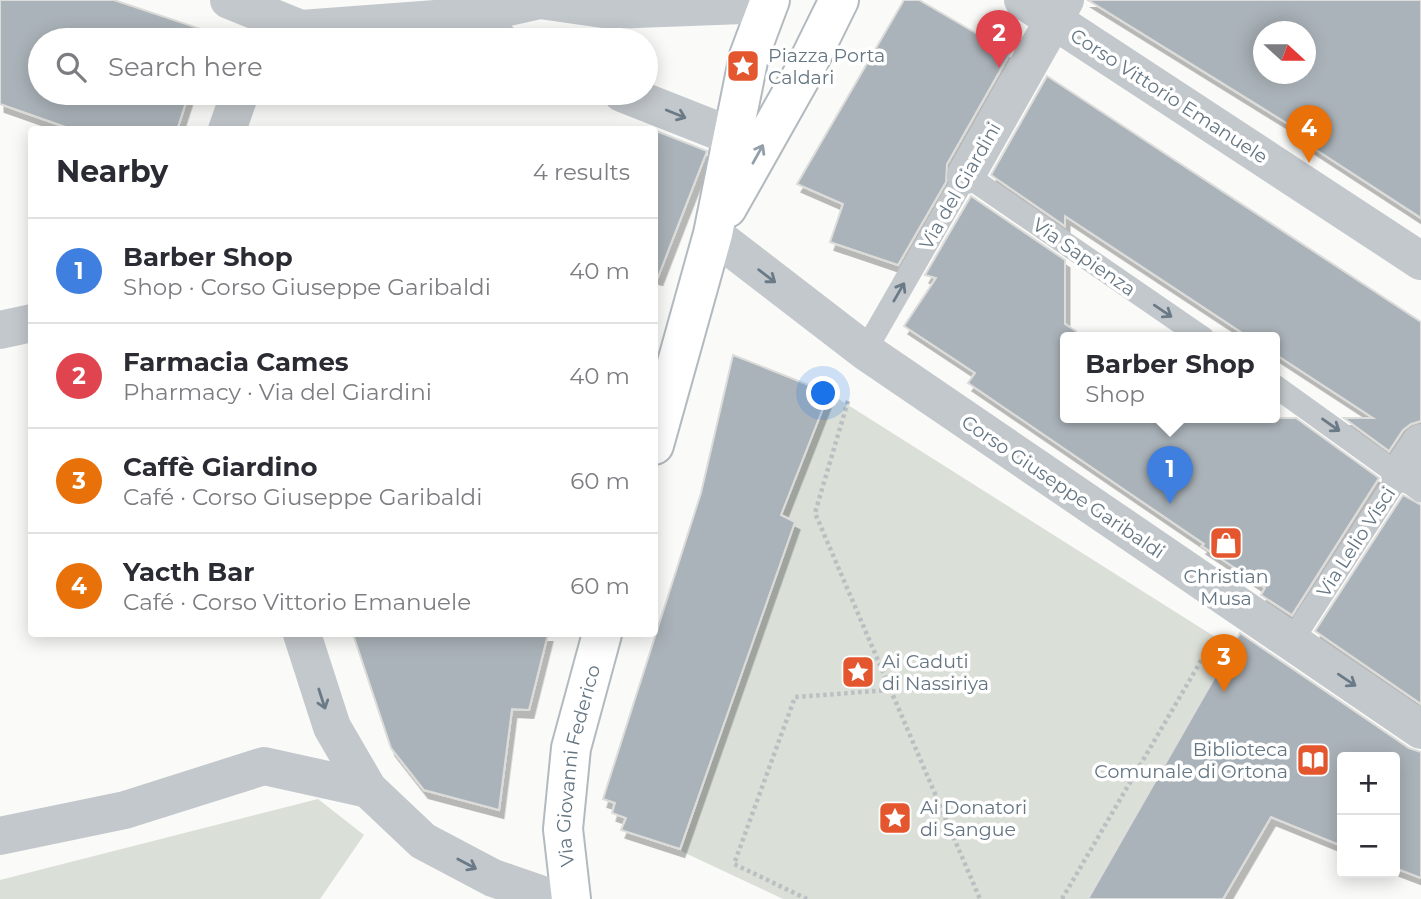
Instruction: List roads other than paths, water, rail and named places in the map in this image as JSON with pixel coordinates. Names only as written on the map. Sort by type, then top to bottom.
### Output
[{"type":"street","points":[[229,0],[279,28]]},
{"type":"street","points":[[358,28],[462,17],[540,0],[610,10],[769,2],[749,56],[713,234],[658,431]]},
{"type":"street","points":[[713,234],[802,75],[839,0]]},
{"type":"street","name":"Corso Vittorio Emanuele","points":[[1023,0],[1060,10],[1421,261]]},
{"type":"street","name":"Via del Giardini","points":[[966,174],[1060,10]]},
{"type":"street","points":[[462,17],[480,28]]},
{"type":"street","points":[[228,126],[236,105]]},
{"type":"street","points":[[652,105],[731,136]]},
{"type":"street","name":"Corso Giuseppe Garibaldi","points":[[713,234],[865,351],[1421,730]]},
{"type":"street","points":[[0,330],[28,324]]},
{"type":"street","name":"Via Lelio Visci","points":[[1411,483],[1421,443]]},
{"type":"street","points":[[303,637],[332,727],[368,789],[424,841],[493,878],[554,899]]},
{"type":"street","name":"Via Giovanni Federico","points":[[571,899],[564,829],[571,748],[601,637]]},
{"type":"street","points":[[0,836],[125,810],[264,766],[368,789]]},
{"type":"lane","name":"Via Sapienza","points":[[966,174],[1194,332]]},
{"type":"lane","name":"Via del Giardini","points":[[865,351],[966,174]]},
{"type":"lane","points":[[1280,390],[1411,483]]},
{"type":"lane","name":"Via Lelio Visci","points":[[1291,642],[1411,483]]},
{"type":"place","name":"Piazza Porta Caldari","points":[[743,66]]},
{"type":"place","name":"Farmacia Cames","points":[[999,68]]},
{"type":"place","name":"Yacth Bar","points":[[1309,163]]},
{"type":"place","name":"Barber Shop","points":[[1170,504]]},
{"type":"place","name":"Christian Musa","points":[[1226,543]]},
{"type":"place","name":"Ai Caduti di Nassiriya","points":[[858,672]]},
{"type":"place","name":"Caffè Giardino","points":[[1224,692]]},
{"type":"place","name":"Biblioteca Comunale di Ortona","points":[[1313,760]]},
{"type":"place","name":"Ai Donatori di Sangue","points":[[895,818]]}]
